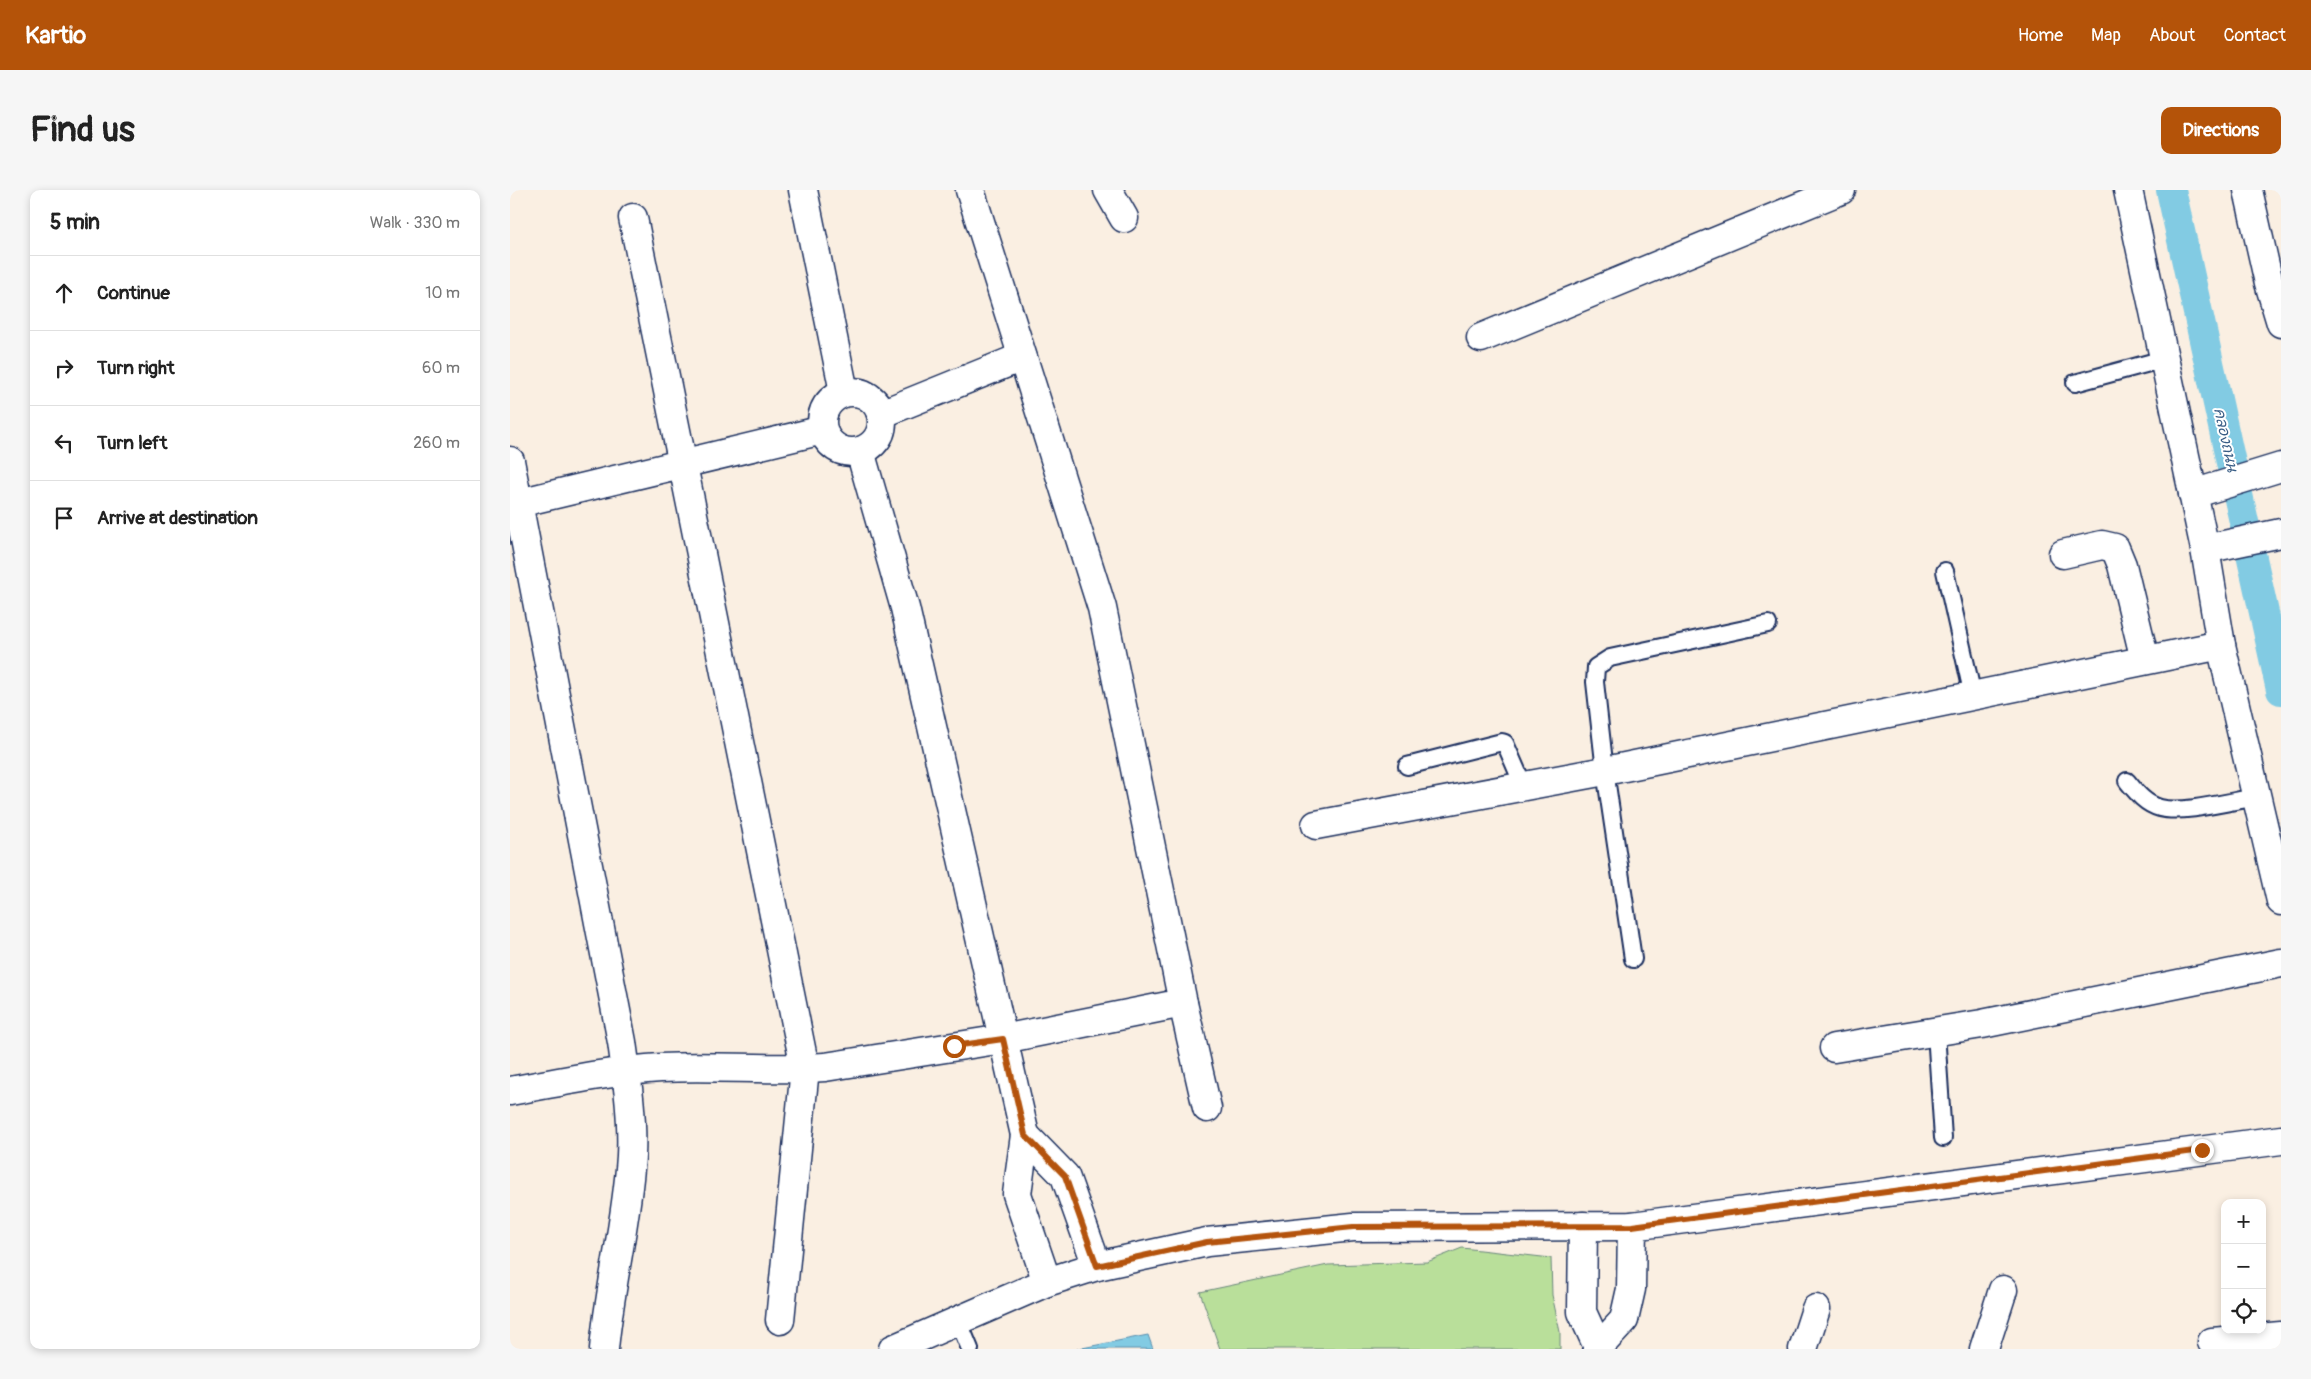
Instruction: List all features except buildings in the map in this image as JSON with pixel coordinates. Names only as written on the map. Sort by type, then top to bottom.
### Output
[{"type":"street","points":[[803,190],[844,392]]},
{"type":"street","points":[[970,190],[1022,357],[1078,526],[1102,608],[1183,1003],[1207,1108]]},
{"type":"street","points":[[1108,190],[1124,218]]},
{"type":"street","points":[[1481,338],[1841,190]]},
{"type":"street","points":[[2128,190],[2194,493],[2215,546],[2221,644],[2281,901]]},
{"type":"street","points":[[2248,190],[2269,282],[2281,323]]},
{"type":"street","points":[[633,218],[805,1068],[780,1320]]},
{"type":"street","points":[[882,414],[1022,357]]},
{"type":"street","points":[[844,392],[856,392],[867,395],[876,403],[882,414],[879,437],[871,446],[860,451],[849,452],[837,448],[828,441],[823,430],[822,418],[825,407],[833,398],[844,392]]},
{"type":"street","points":[[514,504],[823,430]]},
{"type":"street","points":[[860,451],[905,608],[1025,1135],[1017,1194],[1047,1282]]},
{"type":"street","points":[[510,460],[514,504],[622,1042],[630,1107],[631,1155],[626,1208],[608,1307],[604,1349]]},
{"type":"street","points":[[2194,493],[2281,467]]},
{"type":"street","points":[[2215,546],[2281,532]]},
{"type":"street","points":[[2063,554],[2102,545],[2115,548],[2122,565],[2145,660]]},
{"type":"street","points":[[1316,825],[1604,771],[2221,644]]},
{"type":"street","points":[[1834,1048],[2009,1019],[2281,963]]},
{"type":"street","points":[[510,1091],[626,1070],[729,1066],[805,1068],[1003,1039],[1183,1003]]},
{"type":"street","points":[[1025,1135],[1065,1176],[1097,1266]]},
{"type":"street","points":[[893,1349],[1047,1282],[1097,1266],[1207,1242],[1353,1227],[1632,1226],[2281,1140]]},
{"type":"street","points":[[1583,1226],[1582,1312],[1597,1348],[1624,1320],[1631,1289],[1632,1226]]},
{"type":"street","points":[[1984,1349],[2003,1290]]},
{"type":"street","points":[[1803,1349],[1816,1309]]},
{"type":"street","points":[[2212,1342],[2281,1336]]},
{"type":"lane","points":[[2075,383],[2164,359]]},
{"type":"lane","points":[[1945,571],[1973,696]]},
{"type":"lane","points":[[1633,960],[1604,771],[1595,682],[1596,667],[1610,658],[1768,624]]},
{"type":"lane","points":[[1407,766],[1502,742],[1505,743],[1524,787]]},
{"type":"lane","points":[[2127,781],[2143,800],[2159,808],[2178,810],[2257,797]]},
{"type":"lane","points":[[1936,1032],[1943,1138]]},
{"type":"lane","points":[[958,1320],[970,1349]]},
{"type":"green space","points":[[1462,1248],[1551,1258],[1552,1295],[1560,1332],[1560,1349],[1220,1349],[1200,1292],[1328,1265],[1427,1262]]},
{"type":"water","points":[[1148,1335],[1153,1349],[1077,1349]]},
{"type":"waterway","name":"คลองถนน","points":[[2171,190],[2281,690]]},
{"type":"route","points":[[954,1046],[1003,1039],[1025,1135],[1065,1176],[1097,1266],[1207,1242],[1353,1227],[1632,1226],[2202,1150]]}]
